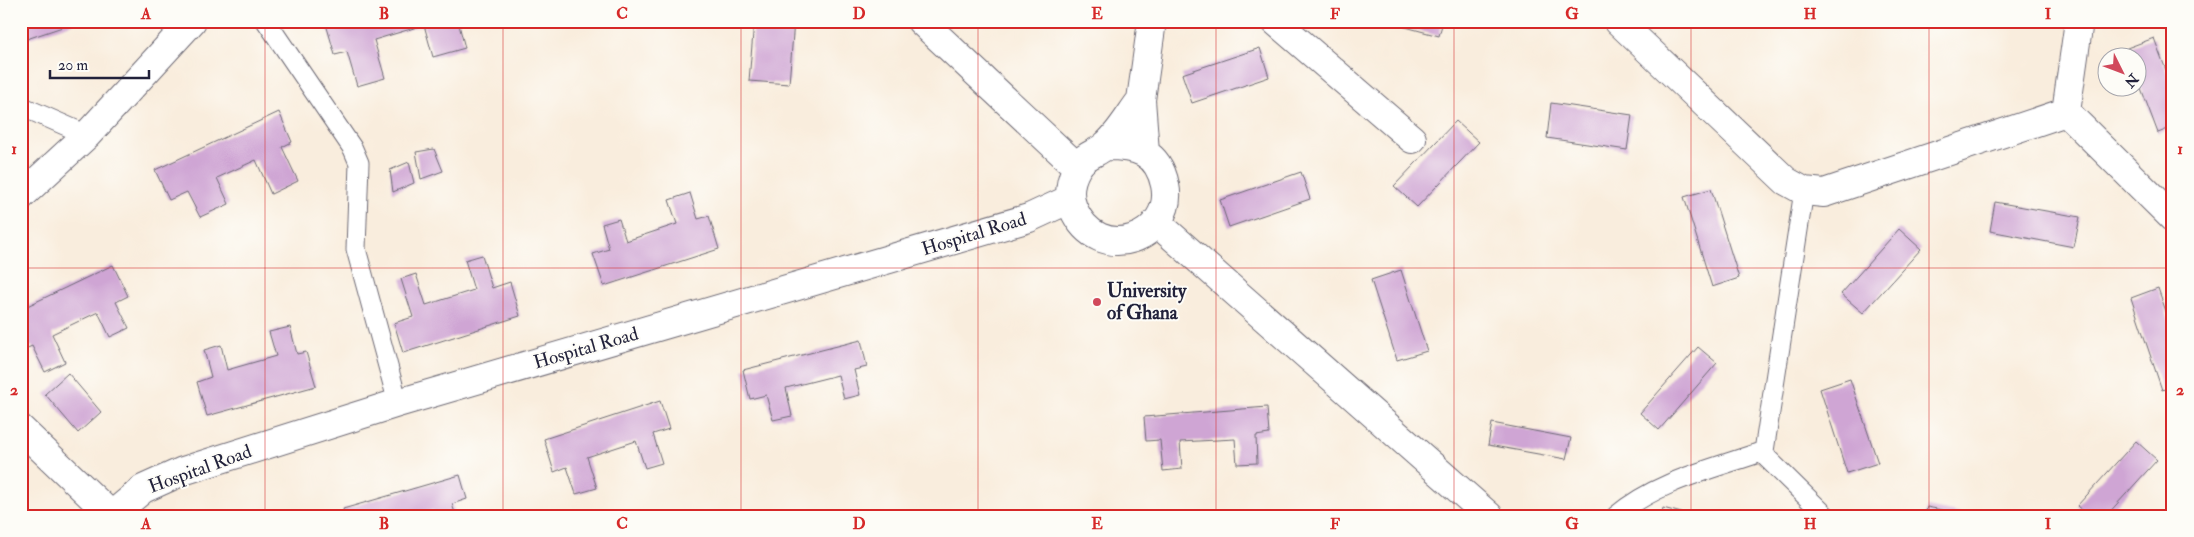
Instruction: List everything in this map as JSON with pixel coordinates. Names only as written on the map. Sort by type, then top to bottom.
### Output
[{"type":"street","points":[[21,196],[87,135],[192,21]]},
{"type":"street","points":[[921,21],[1077,167]]},
{"type":"street","points":[[1145,152],[1141,100],[1152,21]]},
{"type":"street","points":[[1275,21],[1412,139]]},
{"type":"street","points":[[1618,21],[1624,29],[1786,181],[1804,191],[1824,194],[2066,112]]},
{"type":"street","points":[[2066,112],[2079,21]]},
{"type":"street","points":[[1106,146],[1141,100]]},
{"type":"street","points":[[2066,112],[2173,218]]},
{"type":"street","points":[[1106,146],[1124,146],[1145,152],[1163,174],[1166,190],[1164,207],[1156,222],[1143,234],[1127,241],[1109,241],[1093,235],[1075,211],[1072,180],[1077,167],[1091,152],[1106,146]]},
{"type":"street","name":"Hospital Road","points":[[111,515],[143,490],[183,471],[398,403],[1030,218],[1075,211]]},
{"type":"street","points":[[1156,222],[1489,516]]},
{"type":"street","points":[[21,430],[111,515]]},
{"type":"lane","points":[[266,21],[360,163],[356,249],[398,403]]},
{"type":"lane","points":[[21,106],[87,135]]},
{"type":"lane","points":[[1804,191],[1764,452],[1767,458],[1826,516]]},
{"type":"lane","points":[[1616,516],[1633,501],[1664,485],[1764,452]]},
{"type":"building","points":[[21,21],[77,21],[77,22],[21,41]]},
{"type":"building","points":[[337,21],[458,21],[465,48],[433,57],[424,25],[374,40],[385,78],[357,86],[347,52],[335,55],[326,24]]},
{"type":"building","points":[[754,21],[794,21],[789,84],[749,81]]},
{"type":"building","points":[[1383,21],[1443,21],[1439,36]]},
{"type":"building","points":[[2154,38],[2173,89],[2173,127],[2158,133],[2145,98],[2146,48],[2127,48]]},
{"type":"building","points":[[1260,48],[1269,77],[1192,103],[1182,74]]},
{"type":"building","points":[[1551,103],[1632,115],[1627,150],[1547,138]]},
{"type":"building","points":[[279,112],[292,142],[282,147],[298,181],[271,194],[256,160],[217,178],[229,204],[200,217],[187,192],[169,200],[155,170]]},
{"type":"building","points":[[1456,121],[1479,142],[1417,207],[1394,186]]},
{"type":"building","points":[[434,149],[443,171],[421,179],[416,152]]},
{"type":"building","points":[[409,162],[414,183],[393,192],[390,170]]},
{"type":"building","points":[[1301,172],[1310,199],[1229,227],[1220,200]]},
{"type":"building","points":[[1711,189],[1739,278],[1712,287],[1684,197]]},
{"type":"building","points":[[690,193],[698,219],[709,216],[719,249],[604,286],[593,254],[609,249],[602,224],[619,219],[626,241],[677,224],[669,200]]},
{"type":"building","points":[[1995,202],[2080,217],[2074,247],[1990,231]]},
{"type":"building","points":[[1899,229],[1921,249],[1863,313],[1841,294]]},
{"type":"building","points":[[482,255],[492,288],[510,282],[520,316],[403,353],[394,323],[413,317],[401,279],[416,274],[426,305],[474,290],[465,260]]},
{"type":"building","points":[[113,265],[128,296],[116,302],[129,328],[110,337],[98,312],[52,334],[65,362],[45,372],[32,346],[21,351],[21,309]]},
{"type":"building","points":[[1401,270],[1427,351],[1397,360],[1371,280]]},
{"type":"building","points":[[2158,288],[2173,332],[2173,386],[2162,390],[2131,298]]},
{"type":"building","points":[[290,327],[297,354],[306,352],[316,386],[207,416],[197,382],[211,377],[204,350],[221,345],[227,370],[276,356],[269,332]]},
{"type":"building","points":[[861,340],[867,367],[854,370],[860,395],[844,399],[838,375],[786,388],[792,416],[773,420],[766,395],[750,399],[743,370]]},
{"type":"building","points":[[1698,347],[1717,363],[1659,430],[1640,413]]},
{"type":"building","points":[[68,373],[101,412],[78,433],[45,394]]},
{"type":"building","points":[[1850,379],[1878,463],[1847,473],[1820,389]]},
{"type":"building","points":[[660,401],[669,429],[653,434],[662,463],[645,468],[636,441],[587,457],[597,488],[576,494],[567,467],[554,472],[544,439]]},
{"type":"building","points":[[1267,407],[1269,434],[1256,436],[1257,463],[1237,464],[1235,439],[1180,442],[1182,469],[1163,471],[1160,440],[1146,441],[1144,417]]},
{"type":"building","points":[[1492,423],[1571,438],[1566,459],[1488,445]]},
{"type":"building","points":[[2136,441],[2157,460],[2106,516],[2089,516],[2077,506]]},
{"type":"building","points":[[460,475],[467,499],[452,504],[456,516],[434,516],[433,510],[415,516],[345,516],[343,509]]},
{"type":"building","points":[[1927,507],[1967,515],[1967,516],[1925,516]]},
{"type":"building","points":[[1663,508],[1689,515],[1689,516],[1661,516]]},
{"type":"place","name":"University of Ghana","points":[[1097,302]]}]
